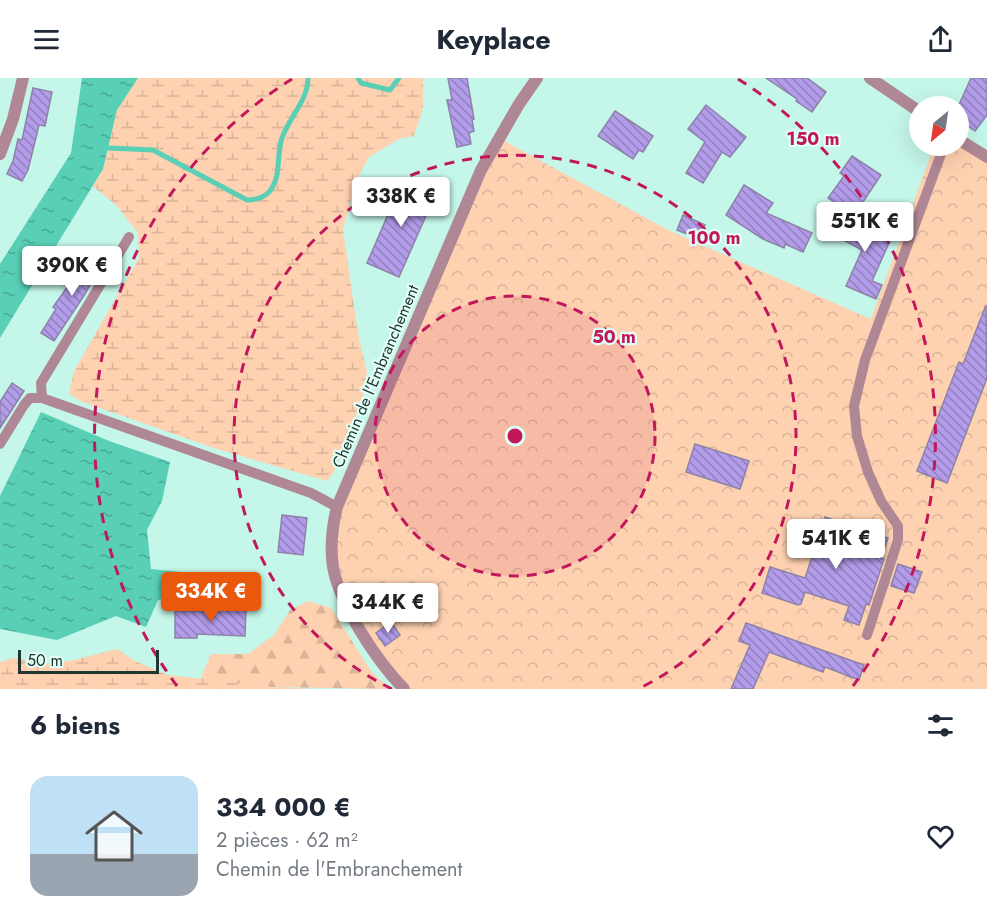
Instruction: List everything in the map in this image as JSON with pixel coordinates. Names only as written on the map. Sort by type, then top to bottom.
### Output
[{"type":"street","points":[[0,154],[13,119],[24,78]]},
{"type":"street","name":"Chemin de l'Embranchement","points":[[404,689],[360,633],[336,580],[331,554],[333,523],[337,507],[481,170],[519,104],[537,78]]},
{"type":"street","points":[[870,78],[909,105]]},
{"type":"street","points":[[969,145],[986,155]]},
{"type":"lane","points":[[867,635],[898,540],[898,526],[881,501],[868,472],[857,436],[854,406],[865,360],[940,156]]},
{"type":"lane","points":[[42,398],[40,383],[129,237]]},
{"type":"lane","points":[[0,444],[30,398],[42,398],[310,493],[337,507]]},
{"type":"green space","points":[[138,78],[423,78],[423,108],[414,136],[399,139],[369,157],[356,181],[343,229],[358,334],[367,372],[363,396],[334,472],[327,481],[214,448],[80,401],[69,393],[74,371],[139,258],[138,233],[116,205],[93,186],[103,169],[117,110]]},
{"type":"green space","points":[[499,138],[670,231],[871,319],[930,156],[969,156],[969,150],[987,157],[987,689],[404,689],[336,580],[333,523]]},
{"type":"green space","points":[[308,601],[331,608],[371,671],[390,689],[271,687],[200,680],[211,654],[248,654],[274,635],[290,610]]},
{"type":"green space","points":[[117,649],[135,661],[168,675],[271,687],[315,689],[0,689],[0,662],[13,658],[46,664],[74,660]]},
{"type":"water","points":[[82,78],[138,78],[117,110],[103,169],[0,338],[0,264],[71,153]]},
{"type":"water","points":[[41,412],[109,441],[170,462],[162,501],[147,530],[151,569],[202,574],[220,580],[215,593],[186,593],[158,600],[146,627],[116,616],[57,640],[0,629],[0,496]]},
{"type":"building","points":[[448,78],[467,78],[474,119],[472,120],[474,131],[469,133],[471,144],[457,147],[447,100],[452,100]]},
{"type":"building","points":[[766,78],[807,78],[826,92],[812,112]]},
{"type":"building","points":[[971,78],[987,78],[987,115],[975,131],[969,127],[969,96],[963,96]]},
{"type":"building","points":[[33,88],[52,92],[45,126],[39,125],[28,170],[22,181],[7,174],[13,161],[18,139],[22,140]]},
{"type":"building","points":[[706,105],[746,137],[730,157],[722,152],[703,183],[686,173],[705,142],[688,129]]},
{"type":"building","points":[[615,111],[653,136],[643,152],[639,150],[633,159],[598,136]]},
{"type":"building","points":[[852,156],[881,175],[853,217],[835,206],[836,203],[828,198],[844,176],[840,173]]},
{"type":"building","points":[[403,180],[436,193],[399,277],[367,263]]},
{"type":"building","points":[[744,185],[773,203],[766,213],[812,233],[803,252],[785,244],[784,248],[763,239],[726,215]]},
{"type":"building","points":[[683,215],[705,225],[699,239],[677,230]]},
{"type":"building","points":[[850,216],[893,234],[872,281],[882,285],[876,299],[846,286],[862,250],[836,236],[841,224]]},
{"type":"building","points":[[89,253],[103,261],[85,294],[54,341],[41,333],[56,309],[53,307],[68,286],[70,287]]},
{"type":"building","points":[[986,305],[987,378],[947,483],[917,471],[959,362],[963,364]]},
{"type":"building","points":[[12,383],[24,391],[0,428],[0,402]]},
{"type":"building","points":[[695,444],[749,461],[740,489],[686,472]]},
{"type":"building","points":[[282,515],[307,518],[303,555],[278,552]]},
{"type":"building","points":[[825,517],[888,538],[881,559],[884,559],[869,605],[866,604],[859,625],[844,620],[849,606],[805,592],[801,604],[798,605],[762,593],[770,567],[805,578]]},
{"type":"building","points":[[898,564],[922,572],[914,593],[891,586]]},
{"type":"building","points":[[220,606],[246,607],[245,636],[197,634],[197,638],[175,638],[175,611],[220,611]]},
{"type":"building","points":[[391,622],[400,635],[385,646],[376,633]]},
{"type":"building","points":[[746,623],[864,665],[859,680],[825,667],[823,672],[769,652],[753,689],[731,689],[750,645],[739,641]]},
{"type":"waterway","points":[[108,148],[153,150],[247,200],[259,198],[269,192],[276,180],[282,138],[302,102],[308,78]]},
{"type":"waterway","points":[[358,78],[361,83],[390,90],[399,78]]}]
